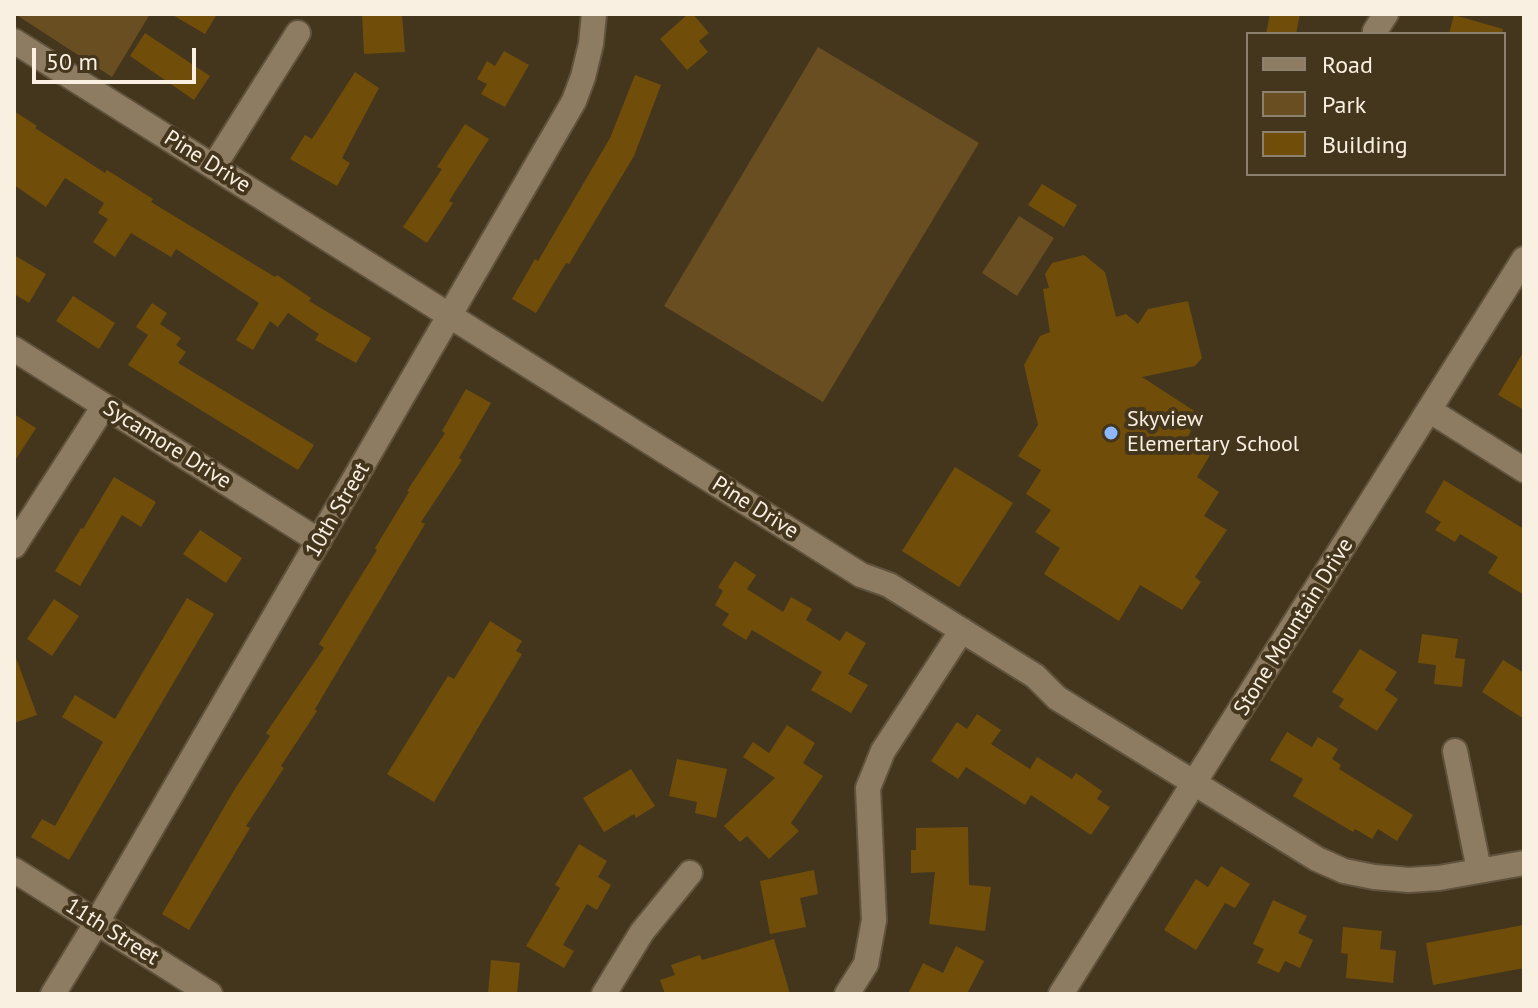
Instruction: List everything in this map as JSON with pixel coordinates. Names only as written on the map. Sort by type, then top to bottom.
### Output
[{"type":"street","name":"10th Street","points":[[53,994],[574,101],[591,44],[594,14]]},
{"type":"street","points":[[214,166],[298,33]]},
{"type":"street","name":"Pine Drive","points":[[14,41],[861,575],[889,585],[962,630],[1035,676],[1057,698],[1295,847],[1344,871],[1409,880],[1439,878],[1524,863]]},
{"type":"street","name":"Stone Mountain Drive","points":[[1061,994],[1524,259]]},
{"type":"street","name":"Sycamore Drive","points":[[14,349],[319,541]]},
{"type":"street","points":[[14,546],[104,406]]},
{"type":"street","points":[[1429,410],[1524,470]]},
{"type":"street","points":[[847,994],[866,964],[874,920],[868,788],[883,751],[962,630]]},
{"type":"street","points":[[1455,751],[1479,870]]},
{"type":"street","name":"11th Street","points":[[14,870],[210,994]]},
{"type":"street","points":[[604,994],[642,932],[690,873]]},
{"type":"green space","points":[[15,14],[150,14],[112,77]]},
{"type":"green space","points":[[818,47],[979,143],[823,402],[664,306]]},
{"type":"green space","points":[[1019,216],[1054,238],[1017,296],[982,273]]},
{"type":"building","points":[[171,14],[217,14],[205,34]]},
{"type":"building","points":[[362,14],[402,14],[405,52],[364,54]]},
{"type":"building","points":[[688,14],[693,14],[709,33],[699,41],[708,52],[687,70],[660,39]]},
{"type":"building","points":[[1270,14],[1300,14],[1296,32],[1266,32]]},
{"type":"building","points":[[1454,15],[1503,29],[1502,32],[1450,32]]},
{"type":"building","points":[[145,33],[210,76],[194,100],[130,56]]},
{"type":"building","points":[[504,51],[529,65],[505,107],[481,94],[487,84],[477,79],[487,61],[495,66]]},
{"type":"building","points":[[355,72],[379,88],[342,158],[350,163],[337,186],[290,159],[305,135],[312,139]]},
{"type":"building","points":[[635,75],[661,85],[634,156],[536,313],[512,299],[535,259],[538,261],[610,138]]},
{"type":"building","points":[[14,111],[105,173],[107,170],[153,199],[151,202],[275,277],[277,275],[311,298],[309,301],[371,338],[356,363],[315,340],[319,334],[288,313],[278,327],[270,321],[253,350],[236,340],[259,303],[176,249],[171,257],[131,233],[115,257],[93,242],[108,219],[98,213],[104,203],[65,178],[46,207],[14,185]]},
{"type":"building","points":[[465,124],[489,139],[449,201],[453,203],[427,243],[403,227],[442,169],[437,167]]},
{"type":"building","points":[[1042,184],[1077,205],[1064,227],[1028,205]]},
{"type":"building","points":[[14,255],[46,274],[29,303],[14,294]]},
{"type":"building","name":"Skyview Elemertary School","points":[[1084,255],[1105,272],[1116,317],[1126,314],[1138,324],[1148,309],[1188,301],[1202,358],[1195,366],[1142,377],[1199,414],[1186,441],[1210,455],[1197,477],[1219,492],[1204,516],[1227,530],[1195,577],[1201,582],[1182,610],[1140,585],[1119,621],[1044,574],[1060,548],[1035,532],[1051,510],[1026,494],[1041,470],[1018,456],[1038,425],[1024,365],[1040,336],[1050,332],[1043,289],[1049,288],[1045,274],[1052,263]]},
{"type":"building","points":[[73,296],[115,323],[99,349],[56,321]]},
{"type":"building","points":[[152,303],[167,313],[160,324],[181,338],[176,345],[186,352],[178,363],[314,445],[298,470],[128,365],[148,335],[136,327]]},
{"type":"building","points":[[1524,351],[1524,410],[1498,395]]},
{"type":"building","points":[[466,389],[491,403],[459,458],[462,460],[421,522],[425,524],[315,709],[317,711],[281,766],[284,768],[246,826],[250,828],[189,930],[162,914],[233,792],[270,736],[266,733],[324,648],[319,644],[377,550],[375,548],[407,491],[445,433],[442,431]]},
{"type":"building","points":[[14,414],[36,428],[14,462]]},
{"type":"building","points":[[955,467],[1013,503],[959,587],[902,551]]},
{"type":"building","points":[[114,477],[156,502],[141,527],[122,515],[80,586],[55,571]]},
{"type":"building","points":[[1444,480],[1524,529],[1524,595],[1488,573],[1498,557],[1460,534],[1455,542],[1435,530],[1441,522],[1425,512]]},
{"type":"building","points":[[200,530],[242,558],[226,583],[183,554]]},
{"type":"building","points":[[735,561],[756,575],[747,589],[783,612],[791,597],[812,609],[806,620],[840,641],[846,631],[866,643],[848,674],[868,685],[851,713],[811,690],[822,672],[752,630],[746,640],[722,625],[729,614],[715,605],[723,591],[718,587]]},
{"type":"building","points":[[187,598],[214,614],[69,860],[31,837],[42,819],[55,826],[103,742],[62,717],[75,695],[115,719]]},
{"type":"building","points":[[54,599],[79,616],[52,656],[27,639]]},
{"type":"building","points":[[490,621],[522,641],[516,651],[522,654],[434,802],[387,774],[448,676],[454,679]]},
{"type":"building","points":[[1422,634],[1458,639],[1455,658],[1465,659],[1462,687],[1434,684],[1436,665],[1418,663]]},
{"type":"building","points":[[1360,649],[1397,672],[1385,690],[1398,699],[1377,731],[1339,707],[1344,699],[1332,692]]},
{"type":"building","points":[[14,658],[37,715],[14,723]]},
{"type":"building","points":[[1503,660],[1524,673],[1524,719],[1482,692]]},
{"type":"building","points":[[977,714],[1001,730],[991,744],[1030,769],[1037,757],[1072,779],[1076,773],[1102,791],[1097,799],[1110,807],[1091,835],[1031,795],[1025,805],[966,767],[958,779],[931,761],[957,722],[967,729]]},
{"type":"building","points":[[787,725],[815,743],[803,763],[823,776],[791,823],[799,831],[769,859],[747,836],[740,842],[724,826],[775,778],[743,757],[753,742],[769,753]]},
{"type":"building","points":[[1287,732],[1312,747],[1318,737],[1338,749],[1332,759],[1341,765],[1339,769],[1413,815],[1397,841],[1378,829],[1372,839],[1355,829],[1353,832],[1293,796],[1303,779],[1270,760]]},
{"type":"building","points":[[677,759],[727,769],[716,818],[695,813],[697,802],[669,796]]},
{"type":"building","points":[[631,769],[655,806],[636,818],[634,814],[604,832],[583,798]]},
{"type":"building","points":[[968,827],[969,885],[991,887],[985,931],[929,924],[935,872],[911,873],[911,850],[916,850],[916,828]]},
{"type":"building","points":[[579,844],[607,861],[598,877],[611,885],[597,910],[587,904],[563,945],[574,951],[564,968],[526,946],[560,888],[555,885]]},
{"type":"building","points":[[1221,866],[1250,884],[1235,908],[1225,903],[1196,950],[1164,930],[1196,879],[1208,887]]},
{"type":"building","points":[[814,870],[818,894],[800,898],[806,927],[770,934],[760,881]]},
{"type":"building","points":[[1273,900],[1307,916],[1298,933],[1313,940],[1300,968],[1285,961],[1279,973],[1257,963],[1264,949],[1253,944]]},
{"type":"building","points":[[1524,925],[1524,968],[1433,985],[1426,943]]},
{"type":"building","points":[[1343,927],[1382,931],[1380,949],[1396,951],[1393,983],[1346,978],[1348,954],[1341,953]]},
{"type":"building","points":[[774,939],[790,994],[665,994],[660,980],[675,975],[671,965],[700,955],[702,960]]},
{"type":"building","points":[[956,946],[984,961],[967,994],[908,994],[923,963],[943,973]]},
{"type":"building","points":[[491,960],[520,963],[517,994],[488,994]]},
{"type":"place","name":"Skyview Elemertary School","points":[[1111,433]]}]
